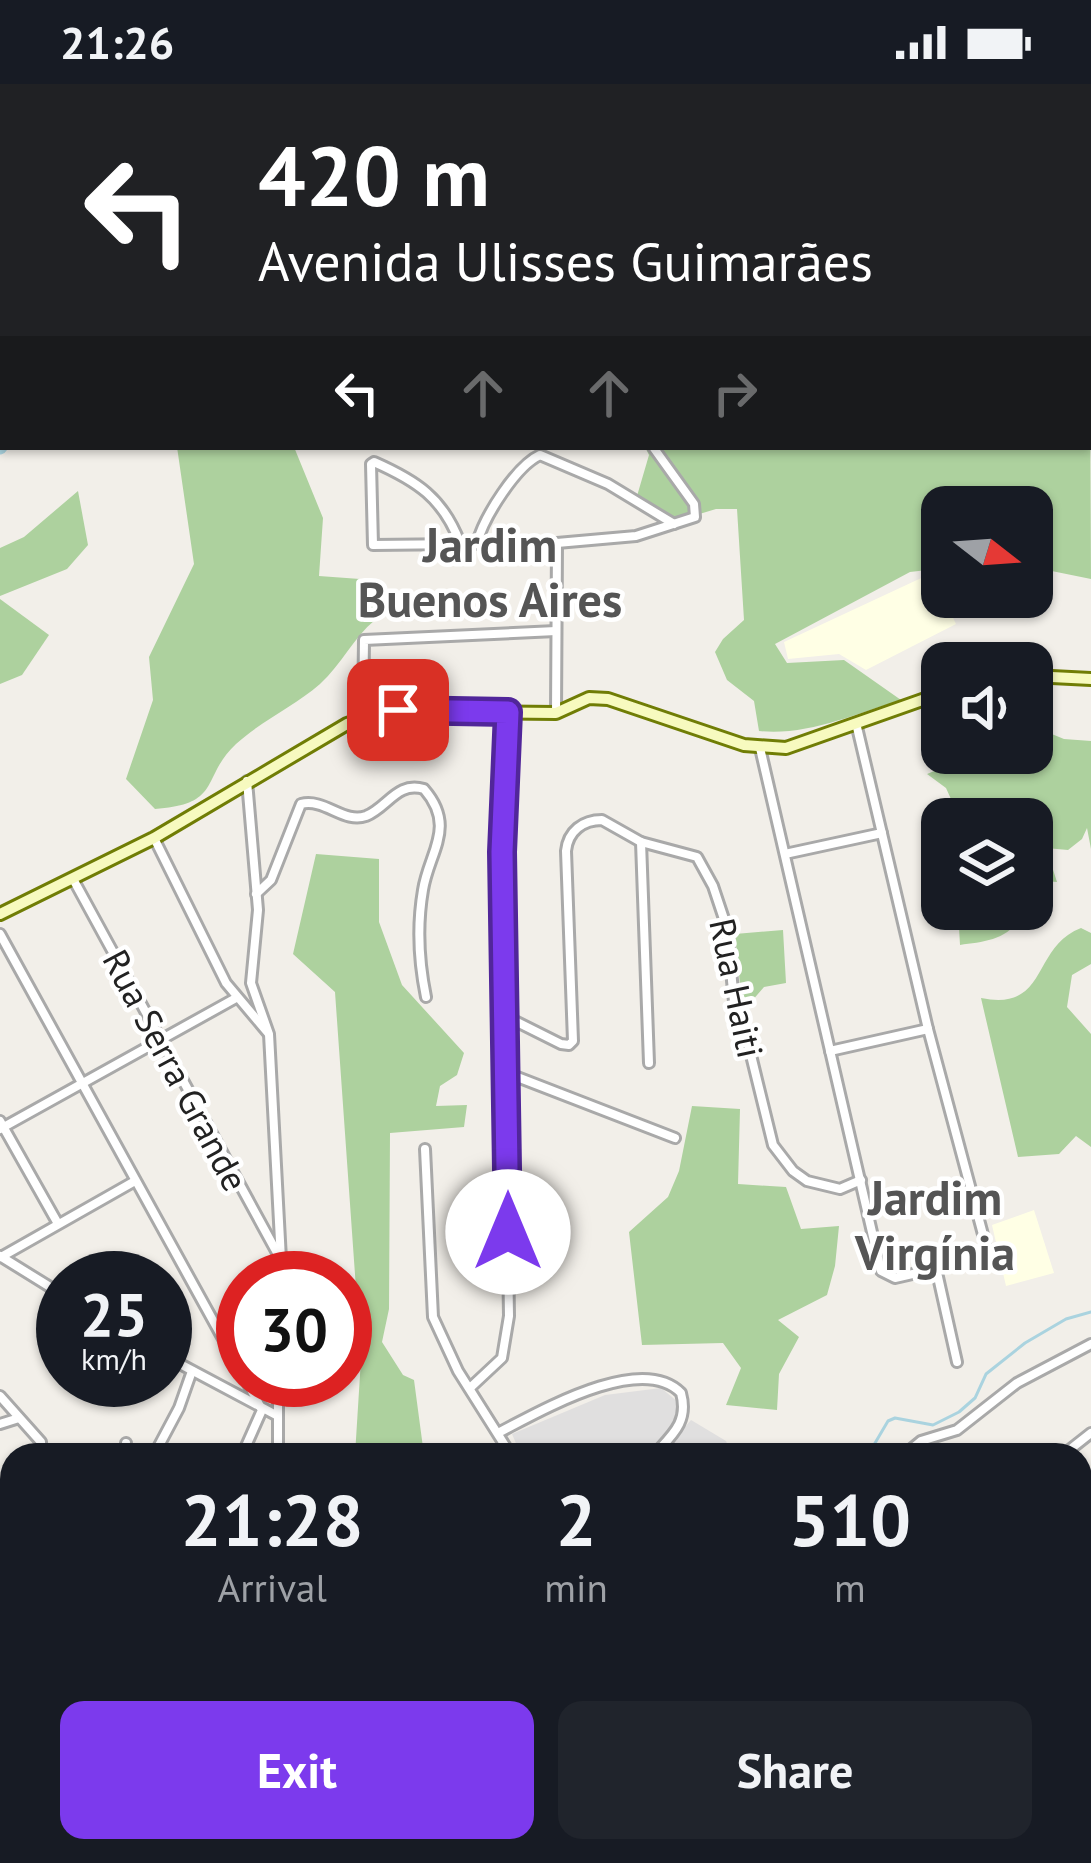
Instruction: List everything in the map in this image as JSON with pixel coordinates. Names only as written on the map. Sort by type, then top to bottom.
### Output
[{"type":"main road","points":[[1053,677],[1091,679]]},
{"type":"main road","points":[[0,914],[154,838],[247,781],[382,711],[556,712],[589,698],[608,699],[760,748],[786,748],[921,700]]},
{"type":"street","points":[[460,543],[434,496],[418,483],[371,464],[373,545],[557,543],[636,536],[694,518],[696,509],[655,450]]},
{"type":"street","points":[[477,543],[493,508],[536,452],[642,502],[675,525]]},
{"type":"street","points":[[556,712],[557,543]]},
{"type":"street","points":[[363,718],[364,640],[556,631]]},
{"type":"street","points":[[471,1387],[502,1358],[507,1336],[502,852],[508,712]]},
{"type":"street","points":[[760,748],[881,1271],[888,1278],[983,1257],[985,1242],[928,1029],[856,723]]},
{"type":"street","points":[[247,781],[258,924],[251,983],[269,1034],[281,1251]]},
{"type":"street","points":[[256,894],[271,880],[301,804],[318,802],[362,817],[400,790],[424,789],[433,802],[440,833],[422,894],[420,968],[426,998]]},
{"type":"street","name":"Rua Haiti","points":[[507,1017],[561,1044],[571,1043],[567,842],[583,824],[602,820],[641,842],[697,857],[713,886],[730,944],[735,1012],[748,1043],[773,1145],[807,1181],[840,1189],[861,1180]]},
{"type":"street","points":[[785,854],[882,833]]},
{"type":"street","points":[[154,838],[236,998],[269,1034]]},
{"type":"street","points":[[641,842],[649,1063]]},
{"type":"street","name":"Rua Serra Grande","points":[[72,878],[276,1251]]},
{"type":"street","points":[[0,934],[216,1325]]},
{"type":"street","points":[[57,1222],[1,1126],[236,998]]},
{"type":"street","points":[[830,1051],[928,1029]]},
{"type":"street","points":[[507,1073],[675,1138]]},
{"type":"street","points":[[425,1149],[433,1317],[458,1371],[504,1443]]},
{"type":"street","points":[[36,1278],[0,1256],[135,1181]]},
{"type":"street","points":[[937,1268],[957,1363]]},
{"type":"street","points":[[919,1443],[956,1430],[1017,1383],[1091,1344]]},
{"type":"street","points":[[192,1372],[276,1415]]},
{"type":"street","points":[[498,1433],[601,1386],[661,1380],[681,1393],[685,1412],[664,1443]]},
{"type":"street","points":[[0,1396],[41,1443]]},
{"type":"street","points":[[159,1443],[176,1407]]},
{"type":"street","points":[[276,1407],[277,1443]]},
{"type":"street","points":[[247,1443],[262,1410]]},
{"type":"street","points":[[0,1424],[19,1418]]},
{"type":"shaded area","points":[[921,578],[921,618],[953,618],[956,624],[866,670],[839,654],[788,659],[784,642]]},
{"type":"shaded area","points":[[1034,1210],[1054,1273],[1006,1286],[992,1225]]},
{"type":"shaded area","points":[[661,1388],[678,1402],[680,1413],[659,1443],[516,1443],[512,1434],[605,1395]]},
{"type":"shaded area","points":[[691,1420],[727,1443],[671,1443]]},
{"type":"green space","points":[[177,450],[295,450],[323,518],[319,576],[360,579],[369,587],[375,620],[320,684],[236,744],[201,795],[191,802],[155,809],[126,779],[153,700],[149,657],[194,564]]},
{"type":"green space","points":[[646,450],[1090,450],[1091,579],[1053,571],[1053,486],[921,486],[921,571],[910,572],[775,644],[787,663],[844,660],[901,700],[813,727],[759,731],[754,701],[727,680],[715,652],[744,620],[737,509],[716,509],[673,522],[637,496]]},
{"type":"green space","points":[[78,491],[88,545],[67,569],[0,596],[0,548],[24,537]]},
{"type":"green space","points":[[0,599],[49,635],[22,675],[0,684]]},
{"type":"green space","points":[[1053,735],[1091,741],[1091,849],[1087,828],[1068,850],[1053,849],[1053,798],[950,798],[946,788],[927,774],[1053,774]]},
{"type":"green space","points":[[316,854],[379,859],[379,922],[402,985],[464,1053],[457,1075],[440,1086],[436,1106],[467,1105],[464,1127],[390,1133],[389,1309],[382,1342],[403,1375],[414,1380],[422,1443],[356,1443],[358,1407],[372,1407],[372,1251],[353,1251],[335,992],[293,954]]},
{"type":"green space","points":[[1081,928],[1091,933],[1091,964],[1072,975],[1067,1007],[1091,1034],[1091,1147],[1076,1136],[1059,1154],[1018,1157],[981,998],[1018,996],[1065,937]]},
{"type":"green space","points":[[783,930],[786,983],[764,987],[751,1002],[741,995],[735,934]]},
{"type":"green space","points":[[959,930],[1010,930],[986,941],[960,945]]},
{"type":"green space","points":[[692,1106],[740,1109],[738,1184],[786,1187],[801,1229],[839,1226],[827,1295],[778,1320],[799,1337],[779,1374],[777,1410],[726,1405],[741,1368],[723,1343],[642,1345],[629,1232],[668,1197],[679,1171]]},
{"type":"waterway","points":[[875,1443],[888,1421],[895,1418],[933,1425],[959,1412],[975,1398],[986,1374],[1025,1343],[1066,1319],[1091,1312]]},
{"type":"district","name":"Jardim Buenos Aires","points":[[490,572]]},
{"type":"district","name":"Jardim Virgínia","points":[[935,1224]]},
{"type":"route","points":[[398,710],[508,712],[502,852],[508,1232]]}]
